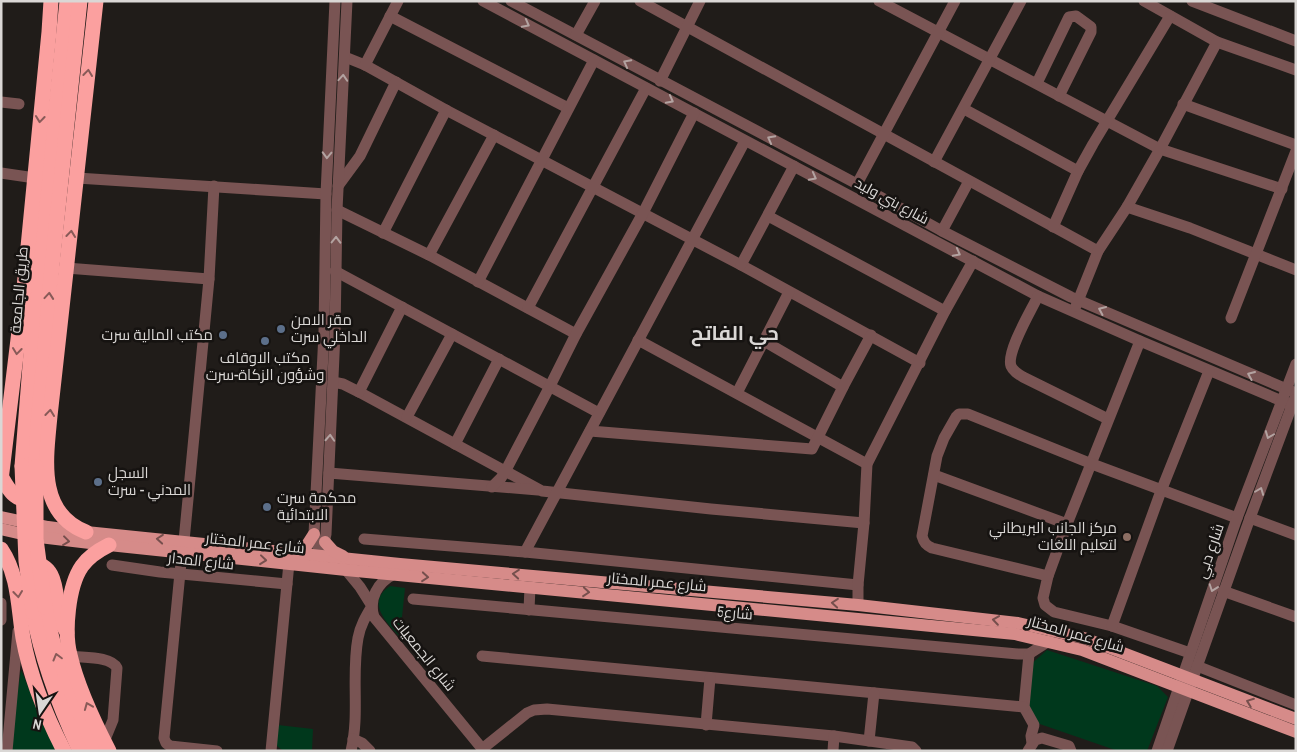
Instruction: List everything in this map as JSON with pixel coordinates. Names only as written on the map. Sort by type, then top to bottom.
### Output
[{"type":"highway","points":[[51,1],[42,181],[27,258],[2,479],[12,494],[26,500],[40,495],[44,491],[46,482],[48,433],[96,1]]},
{"type":"highway","name":"طريق الجامعة","points":[[29,466],[42,181],[67,1]]},
{"type":"highway","points":[[80,1],[53,257],[38,425],[29,466],[36,539],[33,613],[50,681],[80,751]]},
{"type":"highway","points":[[46,482],[56,508],[62,516],[77,528],[86,532]]},
{"type":"highway","points":[[102,748],[70,656],[68,633],[71,598],[79,571],[91,556],[109,545]]},
{"type":"highway","points":[[1,549],[33,613],[51,636],[80,722],[102,748]]},
{"type":"highway","points":[[13,573],[24,565],[33,564],[48,570],[54,582],[60,620],[68,633]]},
{"type":"highway","points":[[33,613],[23,639],[38,690],[64,751]]},
{"type":"main road","name":"شارع عمر المختار","points":[[1,517],[48,527],[183,546],[347,564],[394,574],[1015,634],[1082,650],[1186,683],[1296,732]]},
{"type":"main road","name":"شارع عمر المختار","points":[[1,529],[50,539],[109,545],[183,546]]},
{"type":"main road","points":[[292,558],[319,538],[347,564],[858,605],[981,618],[1027,625],[1084,638],[1186,683],[1296,719]]},
{"type":"street","points":[[319,538],[328,473],[333,382],[329,333],[326,194],[334,1]]},
{"type":"street","points":[[319,561],[347,1]]},
{"type":"street","points":[[365,65],[398,1]]},
{"type":"street","name":"شارع بني وليد","points":[[483,1],[1038,296],[1209,371],[1291,399]]},
{"type":"street","name":"شارع بني وليد","points":[[512,1],[942,231],[1079,300],[1291,399]]},
{"type":"street","points":[[576,36],[594,1]]},
{"type":"street","points":[[640,1],[1098,251]]},
{"type":"street","points":[[660,81],[700,1]]},
{"type":"street","points":[[879,1],[1160,149],[1282,189]]},
{"type":"street","points":[[857,184],[955,1]]},
{"type":"street","points":[[934,162],[1021,1]]},
{"type":"street","points":[[1144,1],[1217,42],[1296,70]]},
{"type":"street","points":[[1192,1],[1296,41]]},
{"type":"street","points":[[390,16],[568,108]]},
{"type":"street","points":[[1037,83],[1069,17],[1076,16],[1091,27],[1091,32],[1059,96]]},
{"type":"street","points":[[1053,227],[1078,171],[1170,16]]},
{"type":"street","points":[[1073,312],[1098,251],[1160,149],[1217,42]]},
{"type":"street","points":[[345,57],[365,65],[446,110],[741,265],[920,363]]},
{"type":"street","points":[[478,282],[594,60]]},
{"type":"street","points":[[338,186],[360,156],[396,82]]},
{"type":"street","points":[[528,308],[646,88]]},
{"type":"street","points":[[1,102],[20,104]]},
{"type":"street","points":[[1183,104],[1296,146]]},
{"type":"street","points":[[964,109],[1078,171]]},
{"type":"street","points":[[383,233],[446,110]]},
{"type":"street","points":[[492,487],[506,470],[694,113]]},
{"type":"street","points":[[328,120],[341,121]]},
{"type":"street","points":[[429,255],[494,135]]},
{"type":"street","points":[[525,552],[745,141]]},
{"type":"street","points":[[1231,318],[1296,150]]},
{"type":"street","points":[[741,265],[794,166]]},
{"type":"street","points":[[1,173],[42,181]]},
{"type":"street","points":[[77,178],[326,194]]},
{"type":"street","points":[[942,231],[969,181]]},
{"type":"street","points":[[214,186],[209,279],[164,738],[170,746],[217,751]]},
{"type":"street","points":[[1126,206],[1190,228],[1296,270]]},
{"type":"street","points":[[336,210],[429,255],[576,334]]},
{"type":"street","points":[[768,216],[945,311]]},
{"type":"street","points":[[858,605],[867,464],[945,311],[973,262]]},
{"type":"street","points":[[66,268],[209,279]]},
{"type":"street","points":[[335,271],[599,413]]},
{"type":"street","points":[[737,393],[789,292]]},
{"type":"street","points":[[1038,296],[1014,344],[1010,364],[1012,369],[1023,377],[1108,419]]},
{"type":"street","points":[[360,392],[402,307]]},
{"type":"street","points":[[407,418],[452,334]]},
{"type":"street","points":[[590,431],[812,449],[871,335]]},
{"type":"street","points":[[638,340],[867,464]]},
{"type":"street","points":[[764,341],[843,387]]},
{"type":"street","points":[[1140,341],[1067,524],[1048,576],[1043,598],[1049,609],[1054,612],[1112,626],[1190,654]]},
{"type":"street","points":[[455,444],[499,359]]},
{"type":"street","name":"شارع دبي","points":[[1157,751],[1186,683],[1197,666],[1224,591],[1291,399],[1296,364]]},
{"type":"street","points":[[1112,626],[1161,491],[1209,371]]},
{"type":"street","points":[[333,382],[343,384],[360,392],[542,490]]},
{"type":"street","name":"شارع دبي","points":[[1167,751],[1186,683],[1190,654],[1237,518],[1291,399]]},
{"type":"street","points":[[1048,576],[926,545],[922,536],[938,456],[944,438],[956,417],[968,414],[1161,491],[1237,518]]},
{"type":"street","points":[[328,473],[542,490],[711,509],[864,523]]},
{"type":"street","points":[[934,475],[1067,524]]},
{"type":"street","points":[[1250,518],[1296,535]]},
{"type":"street","points":[[364,539],[525,552],[858,585]]},
{"type":"street","points":[[272,751],[287,584],[292,558]]},
{"type":"street","name":"شارع الجمعيات","points":[[347,564],[372,606],[374,617],[483,750]]},
{"type":"street","name":"شارع المدار","points":[[112,565],[179,574],[287,584]]},
{"type":"street","points":[[351,751],[357,644],[362,624],[372,606],[373,597],[379,586],[394,574]]},
{"type":"street","points":[[529,610],[530,586]]},
{"type":"street","points":[[1224,591],[1295,614]]},
{"type":"street","name":"شارع5","points":[[413,599],[1029,654]]},
{"type":"street","points":[[1,603],[1,620]]},
{"type":"street","points":[[7,751],[5,734],[18,634],[33,613]]},
{"type":"street","points":[[1030,747],[1034,726],[1024,707],[1029,654],[1049,641]]},
{"type":"street","points":[[70,656],[107,660],[114,663],[117,668],[113,720],[102,748]]},
{"type":"street","points":[[482,656],[1024,707]]},
{"type":"street","points":[[1197,666],[1296,705]]},
{"type":"street","points":[[706,725],[710,678]]},
{"type":"street","points":[[869,741],[874,693]]},
{"type":"street","points":[[483,750],[527,713],[534,710],[559,709],[706,725],[834,736],[912,747],[916,751]]},
{"type":"street","points":[[833,751],[834,736]]},
{"type":"street","points":[[1030,747],[1035,740],[1042,738],[1069,746],[1070,751]]},
{"type":"street","points":[[353,739],[362,743],[370,751]]},
{"type":"green space","points":[[390,586],[405,588],[400,637],[385,619],[379,605],[379,599],[383,592]]},
{"type":"green space","points":[[1047,650],[1157,686],[1168,697],[1147,751],[1118,751],[1034,722],[1026,711],[1030,665]]},
{"type":"green space","points":[[21,670],[56,751],[10,751]]},
{"type":"green space","points":[[278,725],[313,729],[312,751],[283,751],[276,745]]},
{"type":"place","name":"مقر الامن الداخلي سرت","points":[[281,329]]},
{"type":"place","name":"مكتب المالية سرت","points":[[223,335]]},
{"type":"place","name":"مكتب الاوقاف وشؤون الزكاة-سرت","points":[[265,341]]},
{"type":"place","name":"السجل المدني - سرت","points":[[98,482]]},
{"type":"place","name":"محكمة سرت الابتدائية","points":[[267,507]]},
{"type":"place","name":"مركز الجانب البريطاني لتعليم اللغات","points":[[1127,537]]},
{"type":"district","name":"حي الفاتح","points":[[735,333]]}]
